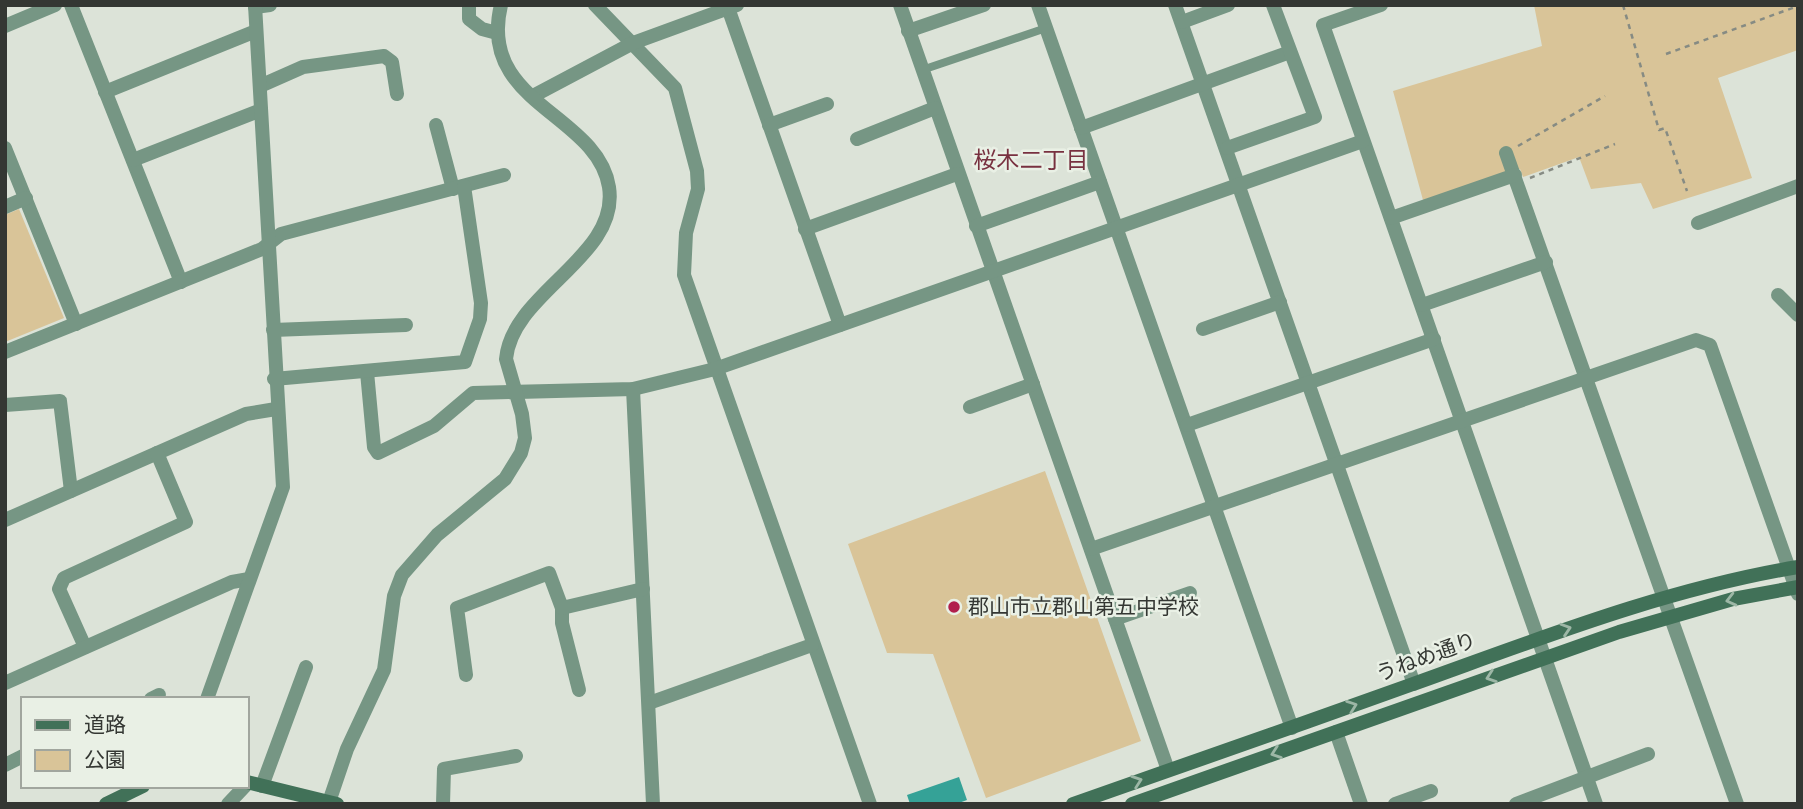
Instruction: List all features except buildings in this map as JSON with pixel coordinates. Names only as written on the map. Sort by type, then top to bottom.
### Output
[{"type":"street","points":[[5,26],[55,5]]},
{"type":"street","points":[[71,5],[181,282]]},
{"type":"street","points":[[469,5],[470,19],[482,29],[497,33]]},
{"type":"street","points":[[306,667],[250,784],[333,803],[347,750],[384,670],[394,596],[402,575],[437,535],[505,479],[521,453],[525,438],[506,359],[507,346],[529,311],[591,243],[610,209],[609,186],[600,162],[507,68],[496,44],[501,5]]},
{"type":"street","points":[[595,5],[675,88],[697,171],[698,190],[686,233],[684,275],[870,804]]},
{"type":"street","points":[[900,5],[1168,771]]},
{"type":"street","points":[[908,31],[984,5]]},
{"type":"street","points":[[1038,5],[1292,728]]},
{"type":"street","points":[[1175,5],[1414,684]]},
{"type":"street","points":[[1182,22],[1228,5]]},
{"type":"street","points":[[1227,148],[1315,117],[1273,5]]},
{"type":"street","points":[[1381,5],[1323,25],[1464,419],[1596,804]]},
{"type":"street","points":[[208,697],[283,487],[274,379],[269,242],[256,32],[260,6]]},
{"type":"street","points":[[533,96],[633,43],[731,6],[769,125],[840,325]]},
{"type":"street","points":[[105,92],[256,32]]},
{"type":"street","points":[[1081,128],[1290,52]]},
{"type":"street","points":[[260,86],[303,66],[384,56],[392,62],[397,94]]},
{"type":"street","points":[[769,125],[827,104]]},
{"type":"street","points":[[857,139],[935,108]]},
{"type":"street","points":[[133,160],[261,110]]},
{"type":"street","points":[[274,379],[465,362],[480,319],[481,303],[459,188],[436,125]]},
{"type":"street","points":[[367,372],[374,447],[378,453],[434,426],[473,393],[633,389],[715,369],[1363,141]]},
{"type":"street","points":[[5,148],[76,324]]},
{"type":"street","points":[[1506,153],[1737,804]]},
{"type":"street","points":[[805,229],[957,174]]},
{"type":"street","points":[[5,352],[262,249],[281,234],[504,175]]},
{"type":"street","points":[[1391,218],[1516,179]]},
{"type":"street","points":[[976,226],[1100,182]]},
{"type":"street","points":[[1698,223],[1798,186]]},
{"type":"street","points":[[5,206],[26,198]]},
{"type":"street","points":[[1422,305],[1546,262]]},
{"type":"street","points":[[1778,295],[1798,315]]},
{"type":"street","points":[[1203,329],[1280,302]]},
{"type":"street","points":[[272,330],[406,325]]},
{"type":"street","points":[[1187,425],[1434,339]]},
{"type":"street","points":[[1091,549],[1215,509],[1464,419],[1696,340],[1710,345],[1793,568],[1797,589]]},
{"type":"street","points":[[970,407],[1032,384]]},
{"type":"street","points":[[633,389],[653,804]]},
{"type":"street","points":[[5,405],[60,401],[71,491]]},
{"type":"street","points":[[5,520],[246,414],[276,409]]},
{"type":"street","points":[[85,647],[59,589],[64,578],[186,522],[157,453]]},
{"type":"street","name":"うねめ通り","points":[[1073,804],[1538,638],[1726,580],[1793,568]]},
{"type":"street","points":[[466,675],[457,608],[549,573],[562,608],[562,623],[579,690]]},
{"type":"street","points":[[5,683],[232,582],[249,579]]},
{"type":"street","points":[[562,608],[643,589]]},
{"type":"street","name":"うねめ通り","points":[[1140,802],[1545,658],[1672,616],[1733,599],[1797,589]]},
{"type":"street","points":[[1115,619],[1190,593]]},
{"type":"street","points":[[649,703],[812,645]]},
{"type":"street","points":[[1336,732],[1361,804]]},
{"type":"street","points":[[1516,804],[1648,754]]},
{"type":"street","points":[[443,804],[444,769],[516,756]]},
{"type":"street","points":[[5,765],[21,758]]},
{"type":"street","points":[[106,804],[139,788]]},
{"type":"street","points":[[228,804],[246,788]]},
{"type":"street","points":[[1395,804],[1431,791]]},
{"type":"lane","points":[[922,70],[1046,28]]},
{"type":"path","points":[[1623,5],[1659,130],[1665,128],[1687,191]]},
{"type":"path","points":[[1666,54],[1798,6]]},
{"type":"path","points":[[1506,153],[1605,96]]},
{"type":"path","points":[[1516,179],[1615,144]]},
{"type":"green space","points":[[1534,5],[1798,5],[1798,50],[1718,78],[1752,178],[1653,209],[1641,183],[1591,189],[1579,157],[1523,177],[1520,169],[1423,200],[1393,91],[1542,46]]},
{"type":"green space","points":[[19,209],[64,318],[5,342],[5,215]]},
{"type":"green space","points":[[1045,471],[1141,741],[986,798],[933,654],[887,653],[848,544]]},
{"type":"water","points":[[959,777],[967,800],[956,804],[910,804],[907,795]]},
{"type":"place","name":"郡山市立郡山第五中学校","points":[[954,607]]},
{"type":"district","name":"桜木二丁目","points":[[1031,160]]}]
